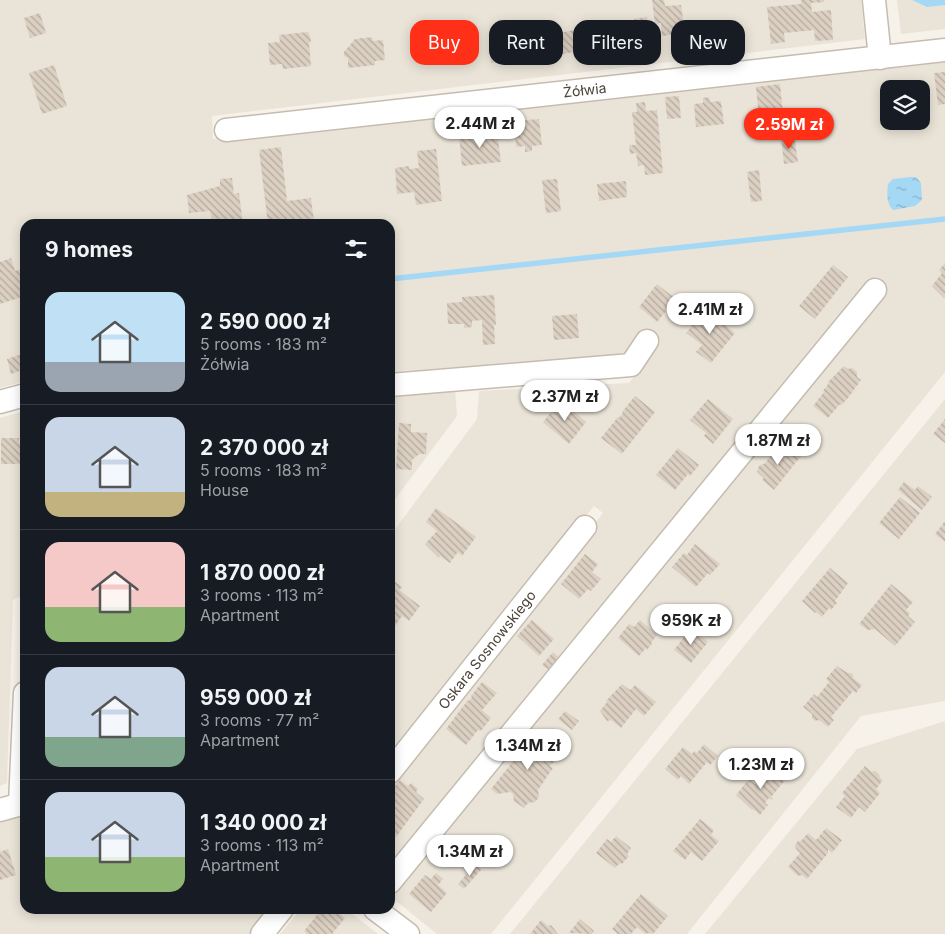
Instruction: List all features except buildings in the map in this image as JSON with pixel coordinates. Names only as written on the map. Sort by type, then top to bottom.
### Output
[{"type":"street","points":[[874,0],[880,58]]},
{"type":"street","name":"Żółwia","points":[[226,130],[945,50]]},
{"type":"street","points":[[395,876],[875,290]]},
{"type":"street","points":[[395,385],[631,364],[647,341]]},
{"type":"street","points":[[0,402],[20,396]]},
{"type":"street","name":"Oskara Sosnowskiego","points":[[395,766],[585,527]]},
{"type":"street","points":[[15,806],[20,749]]},
{"type":"street","points":[[262,934],[278,914]]},
{"type":"street","points":[[382,914],[408,934]]},
{"type":"shaded area","points":[[0,0],[861,0],[865,39],[745,53],[745,20],[671,20],[671,62],[661,63],[661,20],[573,20],[573,65],[645,65],[212,116],[213,139],[945,56],[945,372],[491,934],[437,934],[395,900],[395,777],[603,513],[594,506],[395,758],[395,529],[477,419],[479,391],[629,383],[652,353],[395,372],[395,219],[20,219],[20,382],[0,388]]},
{"type":"shaded area","points":[[897,0],[945,0],[945,29],[901,34]]},
{"type":"shaded area","points":[[455,389],[457,416],[395,499],[395,394]]},
{"type":"shaded area","points":[[945,399],[945,701],[861,716],[687,934],[510,934]]},
{"type":"shaded area","points":[[20,412],[20,596],[13,600],[7,783],[0,786],[0,418]]},
{"type":"shaded area","points":[[945,721],[945,934],[705,934],[857,749]]},
{"type":"shaded area","points":[[20,816],[20,914],[270,914],[254,934],[0,934],[0,822]]},
{"type":"shaded area","points":[[297,914],[352,914],[378,934],[280,934]]},
{"type":"water","points":[[912,0],[945,0],[945,5],[927,7]]},
{"type":"water","points":[[916,177],[921,183],[922,200],[915,206],[893,210],[888,201],[888,184],[893,179]]},
{"type":"waterway","points":[[395,278],[945,219]]}]
